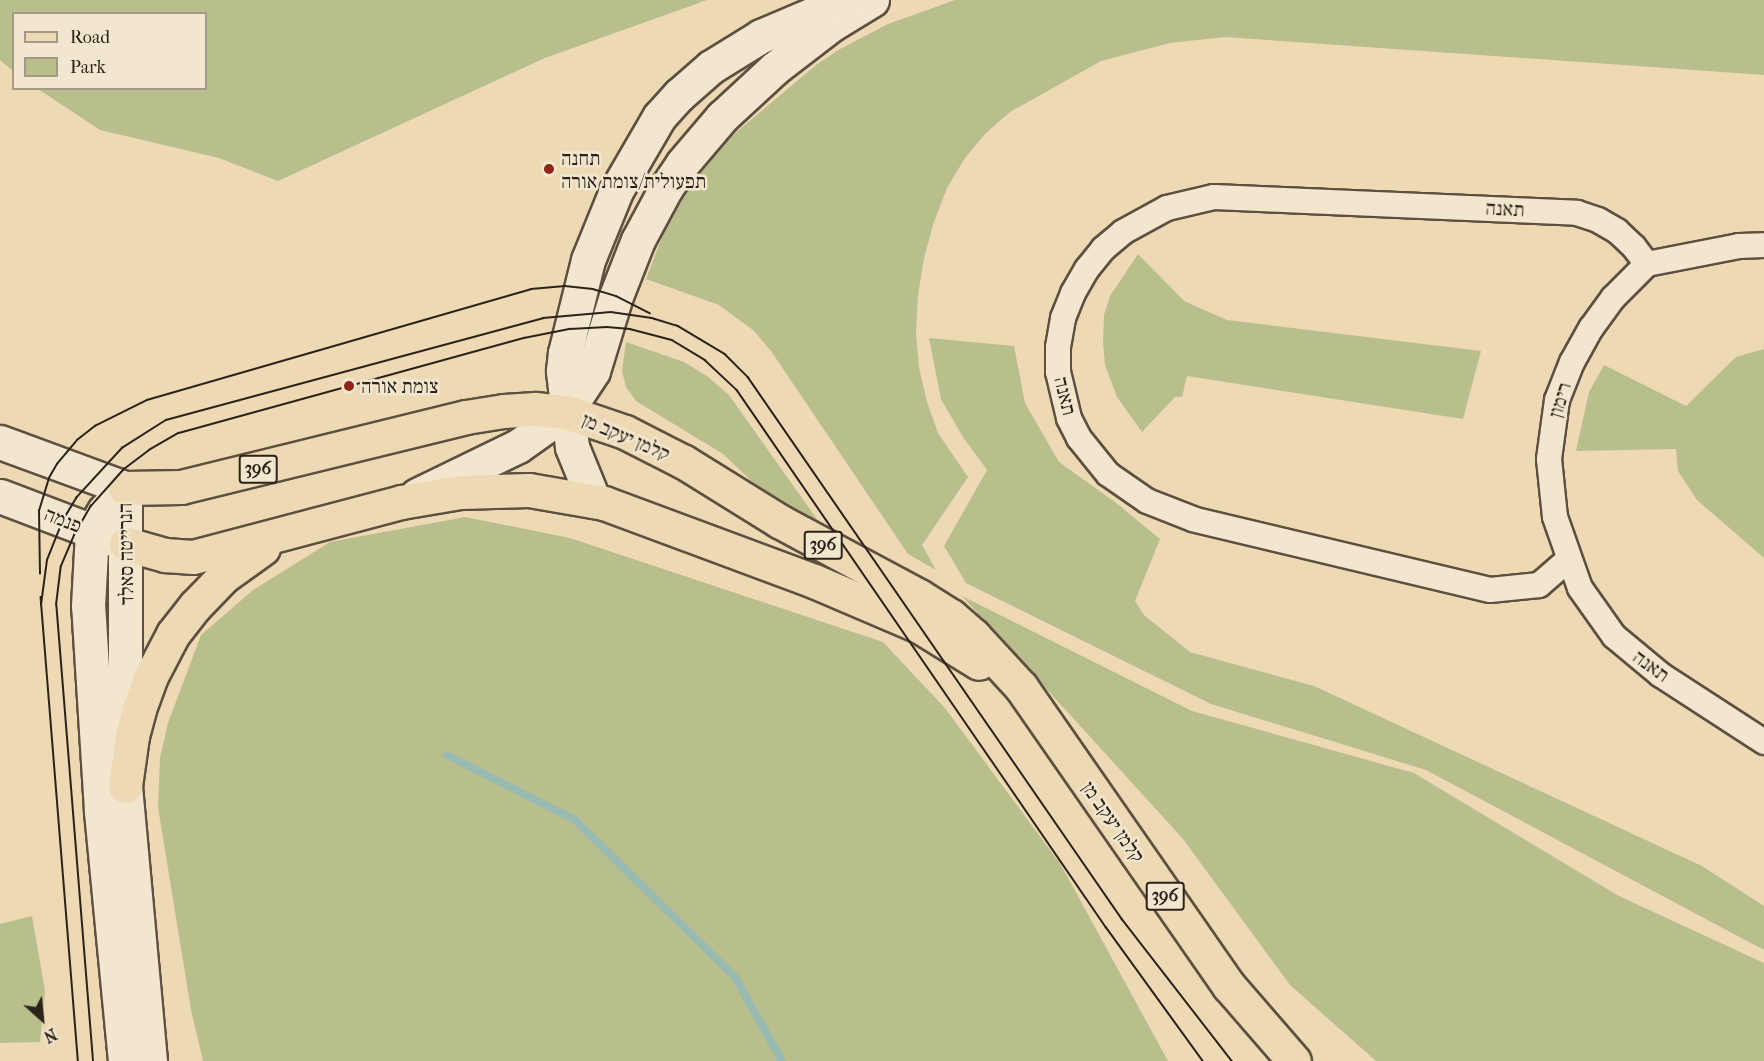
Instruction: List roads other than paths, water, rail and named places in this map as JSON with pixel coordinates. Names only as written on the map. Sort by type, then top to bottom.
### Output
[{"type":"main road","points":[[594,501],[577,464],[566,412],[563,371],[565,353],[588,260],[616,191],[655,123],[686,88],[736,50],[792,21],[846,0]]},
{"type":"main road","points":[[401,502],[518,446],[566,412],[593,371],[616,296],[638,240],[666,188],[682,164],[722,117],[775,68],[831,25],[872,0]]},
{"type":"main road","name":"קלמן יעקב מן","points":[[125,488],[181,488],[466,417],[535,409],[566,412],[625,432],[684,462],[779,521],[886,577],[951,616],[1007,669],[1229,986],[1294,1061]]},
{"type":"main road","points":[[0,442],[125,488]]},
{"type":"main road","name":"הנרייטה סאלד","points":[[125,488],[104,511],[92,531],[88,606],[101,810],[125,1061]]},
{"type":"main road","name":"הנרייטה סאלד","points":[[125,488],[125,786],[150,1061]]},
{"type":"main road","name":"קלמן יעקב מן","points":[[126,544],[165,555],[193,557],[401,502],[494,489],[529,490],[594,501],[814,581],[919,626],[963,651],[986,668],[1046,722]]},
{"type":"main road","name":"פנמה","points":[[0,496],[126,544]]},
{"type":"main road","points":[[125,786],[132,736],[139,708],[150,678],[173,634],[195,606],[224,576],[264,548],[299,530]]},
{"type":"street","name":"תאנה","points":[[1647,264],[1634,246],[1617,231],[1598,220],[1577,213],[1214,197],[1167,208],[1123,232],[1103,249],[1073,292],[1063,318],[1058,347],[1058,372],[1069,418],[1079,438],[1100,465],[1127,488],[1147,501],[1193,519],[1491,590],[1539,585],[1569,559],[1580,588],[1595,613],[1636,657],[1764,742]]},
{"type":"street","points":[[1647,264],[1739,246],[1764,245]]},
{"type":"street","name":"רימון","points":[[1569,559],[1555,517],[1550,488],[1551,429],[1557,400],[1572,362],[1591,328],[1614,298],[1647,264]]},
{"type":"waterway","points":[[447,755],[575,820],[735,977],[782,1061]]},
{"type":"tram line","points":[[40,574],[39,511],[49,478],[57,464],[77,440],[95,426],[147,400],[531,289],[565,286],[593,289],[616,296],[650,313]]},
{"type":"tram line","points":[[41,605],[47,560],[63,520],[76,498],[122,448],[166,420],[543,318],[611,312],[652,318],[678,326],[725,354],[748,377],[1122,919],[1232,1061]]},
{"type":"tram line","points":[[93,1061],[56,605],[61,566],[74,535],[91,506],[124,469],[149,450],[179,433],[524,338],[570,329],[607,327],[630,329],[672,340],[705,360],[737,390],[1106,927],[1203,1061]]},
{"type":"tram line","points":[[41,597],[78,1061]]},
{"type":"place","name":"תחנה תפעולית/צומת אורה","points":[[549,169]]},
{"type":"place","name":"צומת אורה","points":[[349,386]]}]
